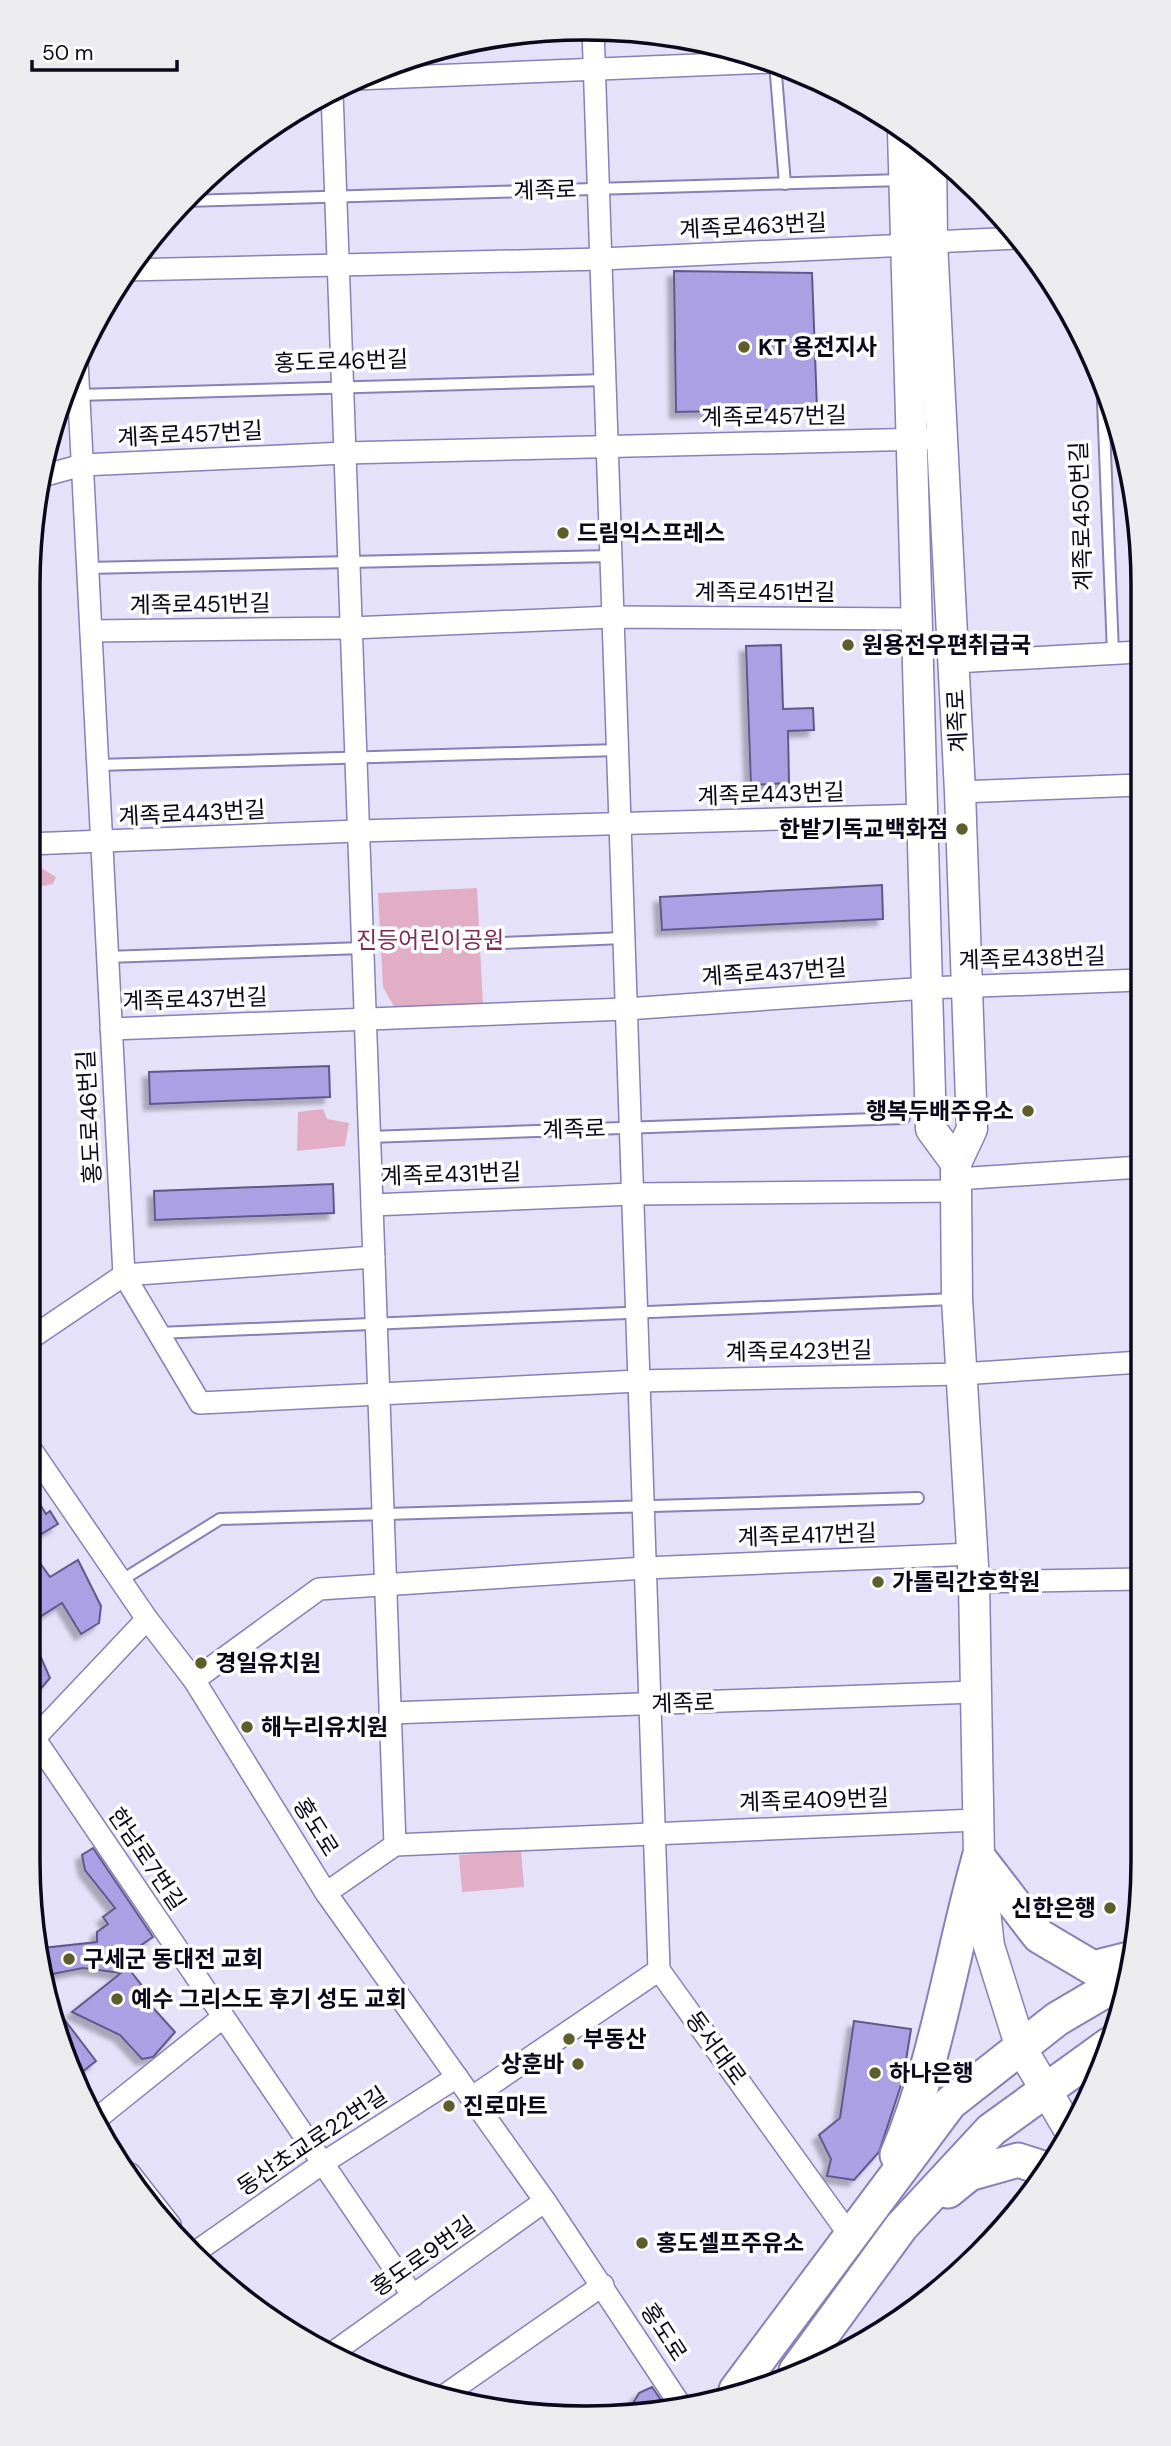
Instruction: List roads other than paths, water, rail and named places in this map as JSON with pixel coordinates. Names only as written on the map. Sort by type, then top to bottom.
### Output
[{"type":"main road","name":"계족로","points":[[905,144],[906,180],[921,243],[942,439],[960,792],[972,1129],[956,1178],[957,1299],[973,1568],[976,1820],[979,1858],[989,1946],[1021,2048],[1064,2121]]},
{"type":"main road","name":"계족로","points":[[930,163],[921,243],[912,440],[916,619],[924,815],[931,1129],[956,1178]]},
{"type":"main road","points":[[979,1858],[1039,1936],[1094,1968],[1121,1961]]},
{"type":"main road","points":[[878,2200],[911,2122],[931,2056],[979,1858]]},
{"type":"main road","points":[[741,2383],[950,2104],[1057,2019],[1116,1984]]},
{"type":"main road","points":[[804,2360],[901,2227],[991,2130],[1095,2055]]},
{"type":"main road","points":[[901,2227],[970,2174],[1018,2160],[1037,2166]]},
{"type":"street","points":[[471,2098],[659,1970],[593,40]]},
{"type":"street","points":[[388,78],[745,64]]},
{"type":"street","points":[[331,103],[365,1019]]},
{"type":"street","name":"계족로463번길","points":[[142,270],[601,260],[1005,239]]},
{"type":"street","name":"홍도로46번길","points":[[78,388],[124,1275]]},
{"type":"street","name":"계족로457번길","points":[[52,473],[82,465],[345,453],[942,439]]},
{"type":"street","name":"계족로451번길","points":[[91,631],[351,628],[613,618],[916,619]]},
{"type":"street","points":[[954,662],[1131,652]]},
{"type":"street","points":[[960,792],[1131,785]]},
{"type":"street","name":"계족로443번길","points":[[40,844],[358,831],[924,815]]},
{"type":"street","name":"계족로438번길","points":[[927,988],[1131,980]]},
{"type":"street","name":"계족로437번길","points":[[111,1029],[626,1009],[927,988]]},
{"type":"street","name":"계족로431번길","points":[[365,1019],[372,1205],[1131,1168]]},
{"type":"street","points":[[326,1893],[395,1845],[372,1205]]},
{"type":"street","points":[[40,1332],[124,1275],[374,1257]]},
{"type":"street","name":"계족로423번길","points":[[124,1275],[200,1403],[638,1381],[961,1374],[1131,1363]]},
{"type":"street","name":"홍도로","points":[[40,1462],[147,1619],[194,1680],[326,1893],[545,2201],[676,2398]]},
{"type":"street","name":"계족로417번길","points":[[194,1680],[319,1589],[645,1568],[973,1568],[1131,1578]]},
{"type":"street","points":[[40,1727],[147,1619]]},
{"type":"street","name":"계족로","points":[[390,1713],[975,1692]]},
{"type":"street","name":"한남로7번길","points":[[40,1752],[413,2296]]},
{"type":"street","name":"계족로409번길","points":[[395,1845],[976,1820]]},
{"type":"street","name":"동서대로","points":[[659,1970],[851,2237]]},
{"type":"street","points":[[103,2115],[222,2018]]},
{"type":"street","name":"동산초교로22번길","points":[[201,2247],[323,2163],[457,2077]]},
{"type":"street","name":"홍도로9번길","points":[[340,2348],[545,2201]]},
{"type":"street","points":[[453,2389],[603,2285]]},
{"type":"lane","points":[[775,75],[785,184]]},
{"type":"lane","name":"계족로","points":[[200,200],[906,180]]},
{"type":"lane","name":"홍도로46번길","points":[[78,395],[605,380]]},
{"type":"lane","name":"계족로450번길","points":[[1104,415],[1113,653]]},
{"type":"lane","points":[[87,568],[611,556]]},
{"type":"lane","points":[[97,765],[617,750]]},
{"type":"lane","points":[[501,943],[624,938]]},
{"type":"lane","points":[[107,957],[363,948]]},
{"type":"lane","name":"계족로","points":[[369,1137],[904,1118]]},
{"type":"lane","points":[[158,1333],[957,1299]]},
{"type":"lane","points":[[122,1580],[220,1519],[918,1498]]},
{"type":"place","name":"KT 용전지사","points":[[744,347]]},
{"type":"place","name":"드림익스프레스","points":[[563,533]]},
{"type":"place","name":"원용전우편취급국","points":[[848,645]]},
{"type":"place","name":"한밭기독교백화점","points":[[962,829]]},
{"type":"place","name":"행복두배주유소","points":[[1028,1111]]},
{"type":"place","name":"가톨릭간호학원","points":[[878,1582]]},
{"type":"place","name":"경일유치원","points":[[201,1663]]},
{"type":"place","name":"해누리유치원","points":[[247,1727]]},
{"type":"place","name":"신한은행","points":[[1110,1908]]},
{"type":"place","name":"구세군 동대전 교회","points":[[69,1959]]},
{"type":"place","name":"예수 그리스도 후기 성도 교회","points":[[117,1999]]},
{"type":"place","name":"부동산","points":[[569,2039]]},
{"type":"place","name":"상훈바","points":[[578,2064]]},
{"type":"place","name":"하나은행","points":[[875,2073]]},
{"type":"place","name":"진로마트","points":[[449,2106]]},
{"type":"place","name":"홍도셀프주유소","points":[[642,2243]]},
{"type":"park label","name":"진등어린이공원","points":[[430,940]]}]
